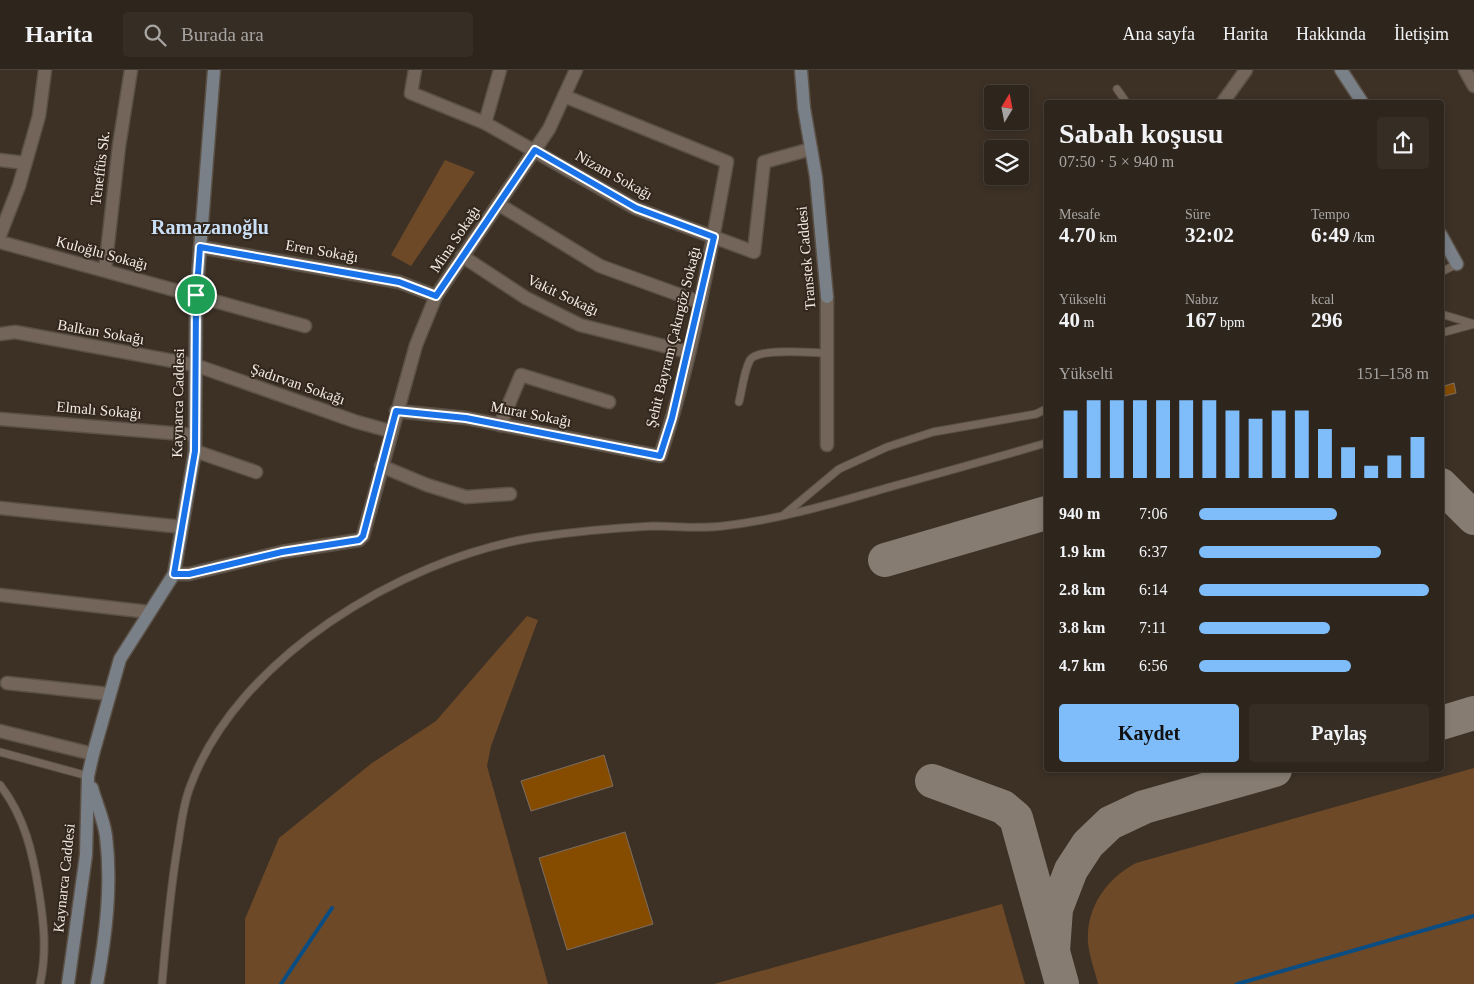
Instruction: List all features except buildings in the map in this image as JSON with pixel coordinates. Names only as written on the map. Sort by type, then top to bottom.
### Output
[{"type":"main road","name":"Kaynarca Caddesi","points":[[68,984],[86,855],[88,776],[93,754],[120,659],[174,574],[195,451],[196,295],[214,70]]},
{"type":"main road","name":"Transtek Caddesi","points":[[801,70],[804,108],[816,177],[827,297]]},
{"type":"main road","points":[[1343,71],[1361,100]]},
{"type":"main road","points":[[1444,240],[1457,264]]},
{"type":"main road","name":"Kaynarca Caddesi","points":[[88,776],[105,834],[109,881],[102,955],[97,984]]},
{"type":"street","points":[[0,235],[39,116],[45,70]]},
{"type":"street","name":"Teneffüs Sk.","points":[[105,270],[130,70]]},
{"type":"street","name":"Nizam Sokağı","points":[[415,70],[411,93],[485,123],[636,208],[754,252],[764,162],[811,149]]},
{"type":"street","points":[[485,123],[500,70]]},
{"type":"street","name":"Mina Sokağı","points":[[174,574],[189,574],[282,552],[359,540],[365,526],[390,431],[416,345],[436,296],[549,129],[576,70]]},
{"type":"street","points":[[1224,100],[1246,70]]},
{"type":"street","points":[[1465,70],[1474,86]]},
{"type":"street","name":"Şehit Bayram Çakırgöz Sokağı","points":[[564,96],[727,162],[700,302],[672,418],[660,456]]},
{"type":"street","points":[[0,160],[25,163]]},
{"type":"street","points":[[498,204],[600,266],[700,302]]},
{"type":"street","name":"Kuloğlu Sokağı","points":[[0,242],[305,326]]},
{"type":"street","name":"Eren Sokağı","points":[[200,247],[399,282],[436,296]]},
{"type":"street","name":"Vakit Sokağı","points":[[462,256],[526,298],[580,324],[688,352]]},
{"type":"street","name":"Transtek Caddesi","points":[[827,297],[827,445]]},
{"type":"street","name":"Balkan Sokağı","points":[[0,334],[15,332],[195,365]]},
{"type":"street","name":"Şadırvan Sokağı","points":[[195,365],[357,422],[390,431]]},
{"type":"street","points":[[500,424],[521,375],[609,402]]},
{"type":"street","name":"Murat Sokağı","points":[[396,411],[466,418],[660,456]]},
{"type":"street","name":"Elmalı Sokağı","points":[[0,419],[195,435]]},
{"type":"street","points":[[195,451],[256,472]]},
{"type":"street","points":[[381,466],[427,485],[466,497],[510,494]]},
{"type":"street","points":[[0,508],[182,527]]},
{"type":"street","points":[[0,595],[149,612]]},
{"type":"street","points":[[7,683],[109,694]]},
{"type":"street","points":[[0,731],[93,754]]},
{"type":"lane","points":[[1117,89],[1125,100]]},
{"type":"lane","points":[[1444,270],[1457,264]]},
{"type":"lane","points":[[1444,315],[1474,324]]},
{"type":"lane","points":[[1444,332],[1474,324]]},
{"type":"lane","points":[[739,402],[750,361],[755,356],[766,352],[827,353]]},
{"type":"lane","points":[[784,515],[839,469],[886,447],[933,432],[1036,414],[1044,411]]},
{"type":"lane","points":[[162,984],[181,827],[190,786],[199,767],[224,724],[254,689],[302,644],[335,618],[385,587],[416,572],[492,547],[561,534],[651,526],[721,526],[784,515],[1044,444]]},
{"type":"lane","points":[[0,752],[88,776]]},
{"type":"lane","points":[[0,785],[25,831],[38,874],[45,936],[40,984]]},
{"type":"shaded area","points":[[445,160],[475,172],[411,266],[391,255]]},
{"type":"shaded area","points":[[527,616],[538,620],[491,746],[487,766],[548,984],[245,984],[245,919],[279,838],[372,763],[436,721]]},
{"type":"shaded area","points":[[1474,768],[1474,984],[1098,984],[1088,942],[1090,918],[1094,906],[1107,886],[1136,863]]},
{"type":"shaded area","points":[[1002,904],[1025,984],[714,984]]},
{"type":"waterway","points":[[281,984],[332,908]]},
{"type":"waterway","points":[[1237,984],[1474,916]]},
{"type":"taxiway","points":[[1444,488],[1474,518]]},
{"type":"taxiway","points":[[885,560],[1044,514]]},
{"type":"taxiway","points":[[1444,722],[1474,713]]},
{"type":"taxiway","points":[[1053,951],[1056,909],[1071,870],[1088,844],[1110,823],[1144,807],[1268,772]]},
{"type":"taxiway","points":[[932,781],[1003,807],[1016,818],[1062,984]]},
{"type":"district","name":"Ramazanoğlu","points":[[210,227]]},
{"type":"route","points":[[535,150],[636,208],[714,237],[672,418],[660,456],[466,418],[396,411],[363,536],[359,540],[282,552],[189,574],[174,574],[195,451],[196,295],[200,247],[399,282],[436,296],[535,150]]}]
